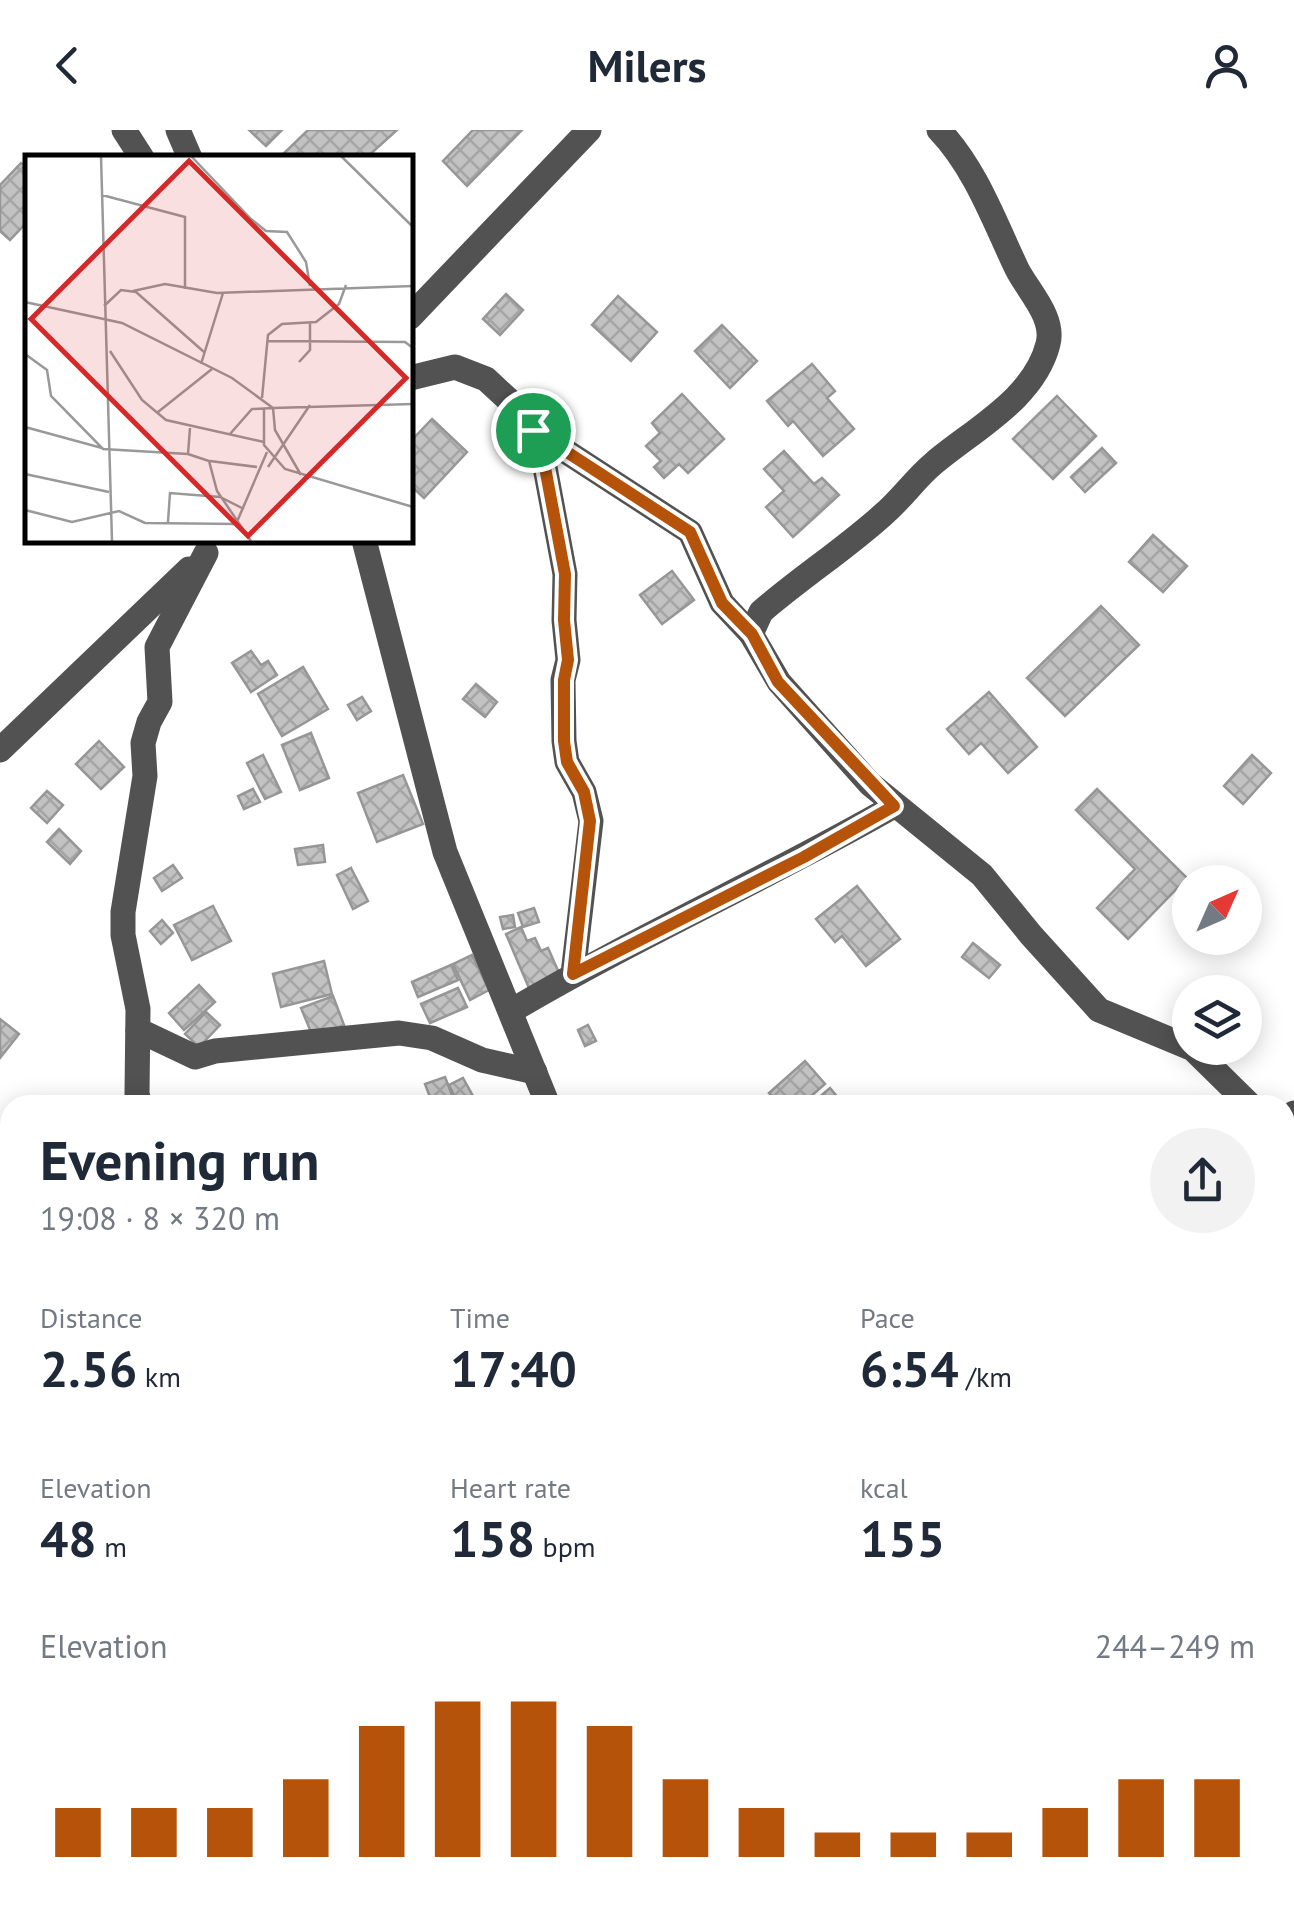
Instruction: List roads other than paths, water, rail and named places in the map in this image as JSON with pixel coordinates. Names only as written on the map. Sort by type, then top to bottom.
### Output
[{"type":"street","points":[[124,130],[140,155]]},
{"type":"street","points":[[178,130],[189,155]]},
{"type":"street","points":[[412,315],[590,130]]},
{"type":"street","points":[[752,634],[761,612],[886,512],[931,465],[1006,406],[1030,382],[1049,341],[1041,306],[1018,271],[1003,232],[956,147],[939,130]]},
{"type":"street","points":[[412,378],[454,367],[486,379],[528,418],[541,446],[565,574],[568,660],[564,680],[564,741],[567,762],[584,792],[590,821],[573,974]]},
{"type":"street","points":[[533,430],[690,532],[722,603],[752,634],[778,682],[894,806],[982,875],[1099,1010],[1193,1049],[1240,1095]]},
{"type":"street","points":[[365,542],[444,852],[544,1095]]},
{"type":"street","points":[[0,750],[211,547]]},
{"type":"street","points":[[137,1095],[135,985],[123,935],[123,912],[145,776],[143,742],[160,702],[157,647],[211,547]]},
{"type":"street","points":[[511,1011],[573,974],[804,857],[894,806]]},
{"type":"street","points":[[138,1030],[195,1057],[215,1050],[399,1033],[432,1038],[482,1060],[535,1072]]}]
